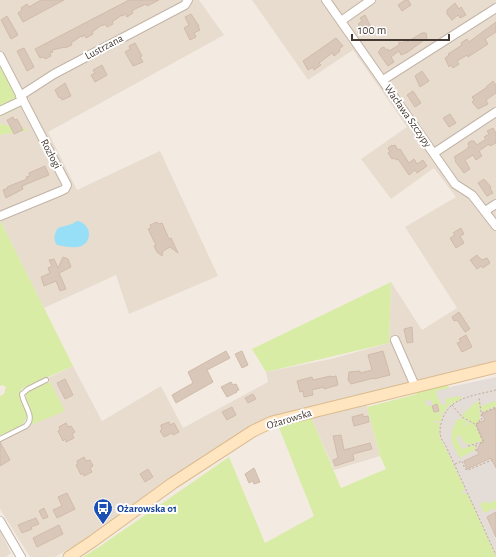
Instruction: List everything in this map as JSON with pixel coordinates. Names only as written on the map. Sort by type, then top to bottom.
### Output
[{"type":"main road","name":"Ożarowska","points":[[69,557],[174,483],[262,426],[290,417],[496,367]]},
{"type":"street","name":"Lustrzana","points":[[0,111],[22,98],[54,74],[185,5],[188,0]]},
{"type":"street","name":"Wacława Szczypy","points":[[326,0],[455,184],[472,195],[496,226]]},
{"type":"street","points":[[341,21],[371,0]]},
{"type":"street","points":[[383,80],[496,8]]},
{"type":"street","name":"Rozłogi","points":[[0,56],[67,185],[65,189],[61,191],[0,216]]},
{"type":"street","points":[[434,153],[496,112]]},
{"type":"street","points":[[485,211],[496,204]]},
{"type":"street","points":[[395,340],[415,386]]},
{"type":"street","points":[[0,521],[21,557]]},
{"type":"lane","points":[[0,439],[29,424],[30,416],[22,394],[28,389],[46,380]]},
{"type":"path","points":[[496,390],[458,400],[452,404],[446,409],[442,416],[439,430],[442,442],[445,444],[496,554]]},
{"type":"path","points":[[475,424],[480,422],[479,420],[482,419],[479,398]]},
{"type":"path","points":[[452,404],[462,417],[475,424],[483,442],[468,446]]},
{"type":"path","points":[[481,413],[496,407]]},
{"type":"path","points":[[476,444],[476,453]]},
{"type":"path","points":[[454,465],[462,460],[465,469],[468,470],[492,460]]},
{"type":"shaded area","points":[[0,0],[199,0],[224,35],[48,132],[77,190],[160,151],[218,276],[129,314],[116,275],[44,308],[0,220],[0,135],[29,130],[0,124],[0,117],[21,107],[0,65]]},
{"type":"shaded area","points":[[252,0],[496,0],[496,362],[364,395],[380,456],[334,470],[311,417],[275,415],[253,426],[199,458],[90,537],[55,557],[30,557],[0,509],[0,442],[31,425],[64,411],[48,378],[73,366],[102,421],[161,386],[183,428],[268,382],[266,372],[331,359],[389,343],[391,282],[422,330],[457,308],[405,227],[456,197],[434,168],[391,199],[361,159],[407,127],[353,50],[308,80]]},
{"type":"shaded area","points":[[496,377],[496,557],[492,557],[418,394]]},
{"type":"shaded area","points":[[0,531],[11,553],[6,557],[0,557]]},
{"type":"green space","points":[[0,66],[21,107],[0,117]]},
{"type":"green space","points":[[0,124],[30,130],[0,135]]},
{"type":"green space","points":[[0,220],[73,366],[21,389],[20,393],[27,416],[20,427],[0,436],[0,396],[4,394],[6,387],[3,385],[0,386]]},
{"type":"green space","points":[[391,282],[389,343],[266,372],[252,349]]},
{"type":"green space","points":[[50,382],[65,411],[31,425],[32,417],[26,402],[26,394],[34,387]]},
{"type":"green space","points":[[443,383],[448,385],[449,388],[436,391],[441,405],[446,405],[445,399],[459,396],[462,398],[448,406],[442,415],[437,405],[433,406],[431,400],[425,401],[426,405],[432,406],[434,412],[436,411],[442,416],[441,421],[434,421],[433,423],[440,422],[440,437],[465,489],[462,491],[464,494],[467,493],[496,557],[83,557],[229,457],[265,543],[314,516],[278,425],[311,417],[341,488],[386,469],[380,456],[367,407],[417,394],[416,390]]},
{"type":"green space","points":[[477,401],[479,402],[480,419],[478,420],[479,422],[475,424],[461,416]]},
{"type":"green space","points":[[496,401],[496,406],[482,412],[481,406]]},
{"type":"green space","points":[[461,418],[469,422],[465,424],[466,426],[470,422],[475,425],[482,441],[467,445],[466,442],[464,443],[460,435],[456,437],[462,449],[475,445],[475,450],[460,458],[456,451],[460,449],[455,450],[452,442],[452,434],[453,427],[457,419],[459,420]]},
{"type":"green space","points":[[496,500],[496,511],[495,508],[484,513],[480,504],[486,501],[488,504]]},
{"type":"water","points":[[77,221],[86,226],[88,230],[89,234],[86,242],[75,247],[57,245],[54,237],[58,228]]},
{"type":"building","points":[[41,0],[64,0],[23,22],[18,13],[22,10],[21,8],[27,4],[29,7]]},
{"type":"building","points":[[129,0],[159,0],[147,6],[146,4],[135,9],[132,11],[133,13],[127,17],[126,14],[122,15],[112,22],[113,24],[107,27],[105,24],[102,25],[92,32],[93,34],[86,38],[85,35],[82,37],[81,36],[71,43],[72,45],[65,48],[52,50],[53,52],[50,53],[51,56],[45,59],[43,57],[40,58],[35,49]]},
{"type":"building","points":[[405,0],[408,0],[411,5],[402,11],[398,5]]},
{"type":"building","points":[[455,3],[459,9],[461,7],[466,15],[460,18],[458,15],[452,20],[447,14],[447,10]]},
{"type":"building","points":[[191,14],[200,30],[194,33],[196,37],[190,40],[184,28],[189,25],[185,17]]},
{"type":"building","points":[[365,15],[372,29],[365,34],[362,29],[360,29],[358,24],[362,21],[360,18]]},
{"type":"building","points":[[7,16],[18,35],[11,39],[1,20]]},
{"type":"building","points":[[496,22],[496,32],[485,39],[488,44],[468,57],[467,55],[457,61],[459,64],[453,68],[451,65],[449,67],[445,58],[449,55],[448,54],[462,45],[461,43],[467,39],[469,42]]},
{"type":"building","points":[[422,33],[426,33],[427,38],[408,52],[401,55],[399,51],[391,57],[394,62],[388,66],[378,52],[384,47],[389,51],[399,45],[399,42],[402,43],[406,40],[407,42]]},
{"type":"building","points":[[336,38],[343,46],[339,49],[340,51],[334,56],[332,53],[319,63],[321,65],[314,70],[313,67],[308,70],[303,61]]},
{"type":"building","points":[[135,43],[142,56],[140,57],[143,62],[133,66],[125,52],[130,49],[129,46]]},
{"type":"building","points":[[24,48],[34,67],[27,71],[17,51]]},
{"type":"building","points":[[102,65],[107,75],[95,82],[91,75],[95,73],[93,70]]},
{"type":"building","points":[[422,71],[429,81],[420,87],[415,76]]},
{"type":"building","points":[[493,81],[496,85],[496,93],[486,100],[488,104],[478,109],[472,102],[474,100],[472,97],[486,88]]},
{"type":"building","points":[[65,83],[71,96],[62,100],[60,97],[59,98],[55,90]]},
{"type":"building","points":[[413,91],[421,103],[415,107],[407,95]]},
{"type":"building","points":[[450,114],[456,123],[449,127],[443,118]]},
{"type":"building","points":[[13,117],[14,120],[17,119],[23,130],[14,134],[7,120]]},
{"type":"building","points":[[493,128],[496,133],[496,143],[490,146],[489,144],[479,151],[482,156],[476,160],[473,155],[465,160],[470,169],[464,173],[455,161],[456,160],[454,157],[467,149],[469,142],[474,141],[477,145],[486,139],[484,137],[489,134],[487,131]]},
{"type":"building","points":[[395,145],[398,150],[400,149],[409,163],[414,159],[417,164],[423,160],[427,166],[417,173],[415,170],[409,175],[398,159],[392,159],[388,153],[390,152],[388,148]]},
{"type":"building","points":[[45,166],[49,175],[22,186],[23,189],[6,198],[3,190],[27,179],[26,177],[30,176],[29,173]]},
{"type":"building","points":[[484,179],[491,187],[490,188],[493,193],[487,196],[478,183]]},
{"type":"building","points":[[157,222],[159,224],[162,223],[169,239],[171,238],[178,253],[170,247],[163,251],[162,256],[157,252],[154,246],[156,245],[148,229],[151,228],[150,225]]},
{"type":"building","points":[[461,228],[464,234],[460,236],[464,243],[456,248],[450,238],[455,235],[453,233]]},
{"type":"building","points":[[477,255],[482,260],[487,258],[490,263],[483,268],[481,266],[477,269],[470,260]]},
{"type":"building","points":[[63,257],[68,259],[71,267],[59,273],[66,289],[60,291],[56,281],[44,286],[41,277],[50,273],[48,268],[52,266],[49,260],[54,259],[58,268]]},
{"type":"building","points":[[459,312],[470,329],[465,332],[457,320],[454,321],[452,317]]},
{"type":"building","points":[[412,327],[413,342],[407,343],[404,329]]},
{"type":"building","points":[[466,335],[472,347],[462,352],[457,343],[461,342],[459,339]]},
{"type":"building","points":[[226,351],[230,358],[207,370],[213,382],[176,403],[172,395],[193,383],[188,372]]},
{"type":"building","points":[[242,351],[248,365],[242,368],[235,354]]},
{"type":"building","points":[[383,351],[390,375],[351,384],[348,380],[349,372],[360,371],[360,373],[372,370],[368,355]]},
{"type":"building","points":[[336,376],[338,385],[324,389],[324,387],[312,390],[313,395],[304,397],[303,391],[300,392],[297,381],[312,377],[313,380]]},
{"type":"building","points":[[65,379],[73,395],[65,399],[57,383]]},
{"type":"building","points":[[231,382],[233,385],[236,384],[239,390],[227,397],[221,387]]},
{"type":"building","points":[[253,394],[256,399],[248,403],[245,398]]},
{"type":"building","points":[[437,404],[439,411],[434,412],[432,406]]},
{"type":"building","points":[[232,407],[236,415],[227,420],[222,412]]},
{"type":"building","points":[[496,408],[496,468],[491,458],[467,469],[464,461],[479,454],[477,450],[480,444],[484,442],[476,424],[485,420],[482,414]]},
{"type":"building","points":[[363,414],[363,417],[368,416],[369,422],[354,426],[352,417]]},
{"type":"building","points":[[169,422],[170,425],[174,423],[179,432],[173,435],[172,433],[164,437],[160,431],[162,429],[161,425]]},
{"type":"building","points":[[66,423],[68,427],[71,426],[75,432],[72,434],[74,438],[66,442],[65,439],[63,441],[58,431],[60,430],[59,427]]},
{"type":"building","points":[[341,435],[344,450],[370,443],[372,449],[353,454],[354,460],[335,466],[333,460],[338,458],[333,436]]},
{"type":"building","points":[[0,442],[10,460],[0,466]]},
{"type":"building","points":[[84,457],[86,461],[90,460],[93,466],[90,468],[92,472],[84,476],[83,473],[81,475],[76,465],[78,464],[77,461]]},
{"type":"building","points":[[254,468],[260,482],[254,484],[253,481],[249,483],[245,474]]},
{"type":"building","points":[[148,469],[153,477],[145,482],[140,474]]},
{"type":"building","points":[[67,493],[75,509],[57,518],[53,510],[62,506],[58,497]]},
{"type":"building","points":[[44,508],[48,517],[43,519],[39,511]]},
{"type":"building","points":[[496,512],[496,537],[487,517]]},
{"type":"building","points":[[36,518],[39,524],[22,533],[18,525]]},
{"type":"building","points":[[59,525],[63,534],[37,547],[33,538]]},
{"type":"place","name":"Ożarowska 01","points":[[103,525]]}]
